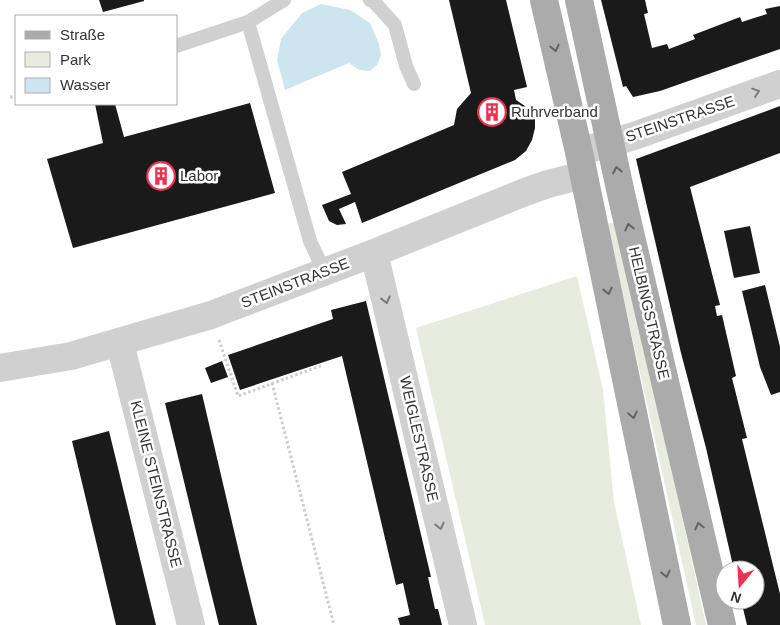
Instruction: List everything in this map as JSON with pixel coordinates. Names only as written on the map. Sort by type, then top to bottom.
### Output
[{"type":"main road","points":[[544,0],[581,164],[677,625]]},
{"type":"main road","name":"HELBINGSTRASSE","points":[[579,0],[623,204],[722,625]]},
{"type":"street","name":"STEINSTRASSE","points":[[0,368],[71,356],[211,315],[374,253],[530,190],[581,164],[611,143],[780,84]]},
{"type":"street","name":"WEIGLESTRASSE","points":[[374,253],[463,625]]},
{"type":"street","name":"KLEINE STEINSTRASSE","points":[[120,343],[191,625]]},
{"type":"lane","points":[[178,45],[248,22],[284,0]]},
{"type":"lane","points":[[370,0],[395,25],[406,66],[414,84]]},
{"type":"lane","points":[[248,22],[310,241],[324,271]]},
{"type":"path","points":[[10,97],[15,97]]},
{"type":"path","points":[[224,355],[238,396],[323,365]]},
{"type":"path","points":[[272,383],[334,625]]},
{"type":"green space","points":[[617,222],[706,625],[696,625],[607,224]]},
{"type":"green space","points":[[577,276],[603,390],[614,502],[641,625],[485,625],[416,328]]},
{"type":"water","points":[[321,4],[350,10],[370,23],[379,44],[381,55],[377,65],[370,71],[359,70],[349,63],[285,90],[277,60],[281,39],[302,13]]},
{"type":"building","points":[[99,0],[144,0],[144,1],[103,12]]},
{"type":"building","name":"Ruhrverband","points":[[449,0],[506,0],[527,87],[514,90],[516,100],[525,106],[528,117],[535,116],[532,140],[526,151],[515,160],[362,223],[355,202],[339,209],[346,224],[337,225],[329,221],[322,205],[351,194],[342,172],[454,125],[457,109],[471,93]]},
{"type":"building","points":[[601,0],[645,0],[648,13],[644,14],[652,48],[667,44],[669,49],[695,39],[693,35],[740,17],[742,22],[767,14],[765,9],[780,6],[780,49],[660,91],[633,97],[626,86],[623,87]]},
{"type":"building","name":"Labor","points":[[250,103],[275,193],[73,248],[47,159],[103,143],[95,105],[115,105],[124,137]]},
{"type":"building","points":[[780,106],[780,153],[690,187],[720,305],[715,306],[717,316],[722,315],[736,376],[732,378],[747,438],[742,439],[780,594],[780,625],[747,625],[743,610],[765,610],[765,560],[732,560],[636,159]]},
{"type":"building","points":[[750,226],[760,273],[734,278],[724,231]]},
{"type":"building","points":[[765,285],[780,347],[780,392],[771,395],[760,367],[742,291]]},
{"type":"building","points":[[366,301],[431,577],[428,577],[435,609],[438,609],[442,625],[400,625],[398,618],[410,615],[403,583],[396,585],[342,356],[240,390],[228,355],[333,319],[331,310]]},
{"type":"building","points":[[222,361],[228,377],[211,383],[205,368]]},
{"type":"building","points":[[202,394],[257,625],[219,625],[165,403]]},
{"type":"building","points":[[109,431],[156,625],[116,625],[72,441]]},
{"type":"place","name":"Ruhrverband","points":[[492,112]]},
{"type":"place","name":"Labor","points":[[161,176]]}]
